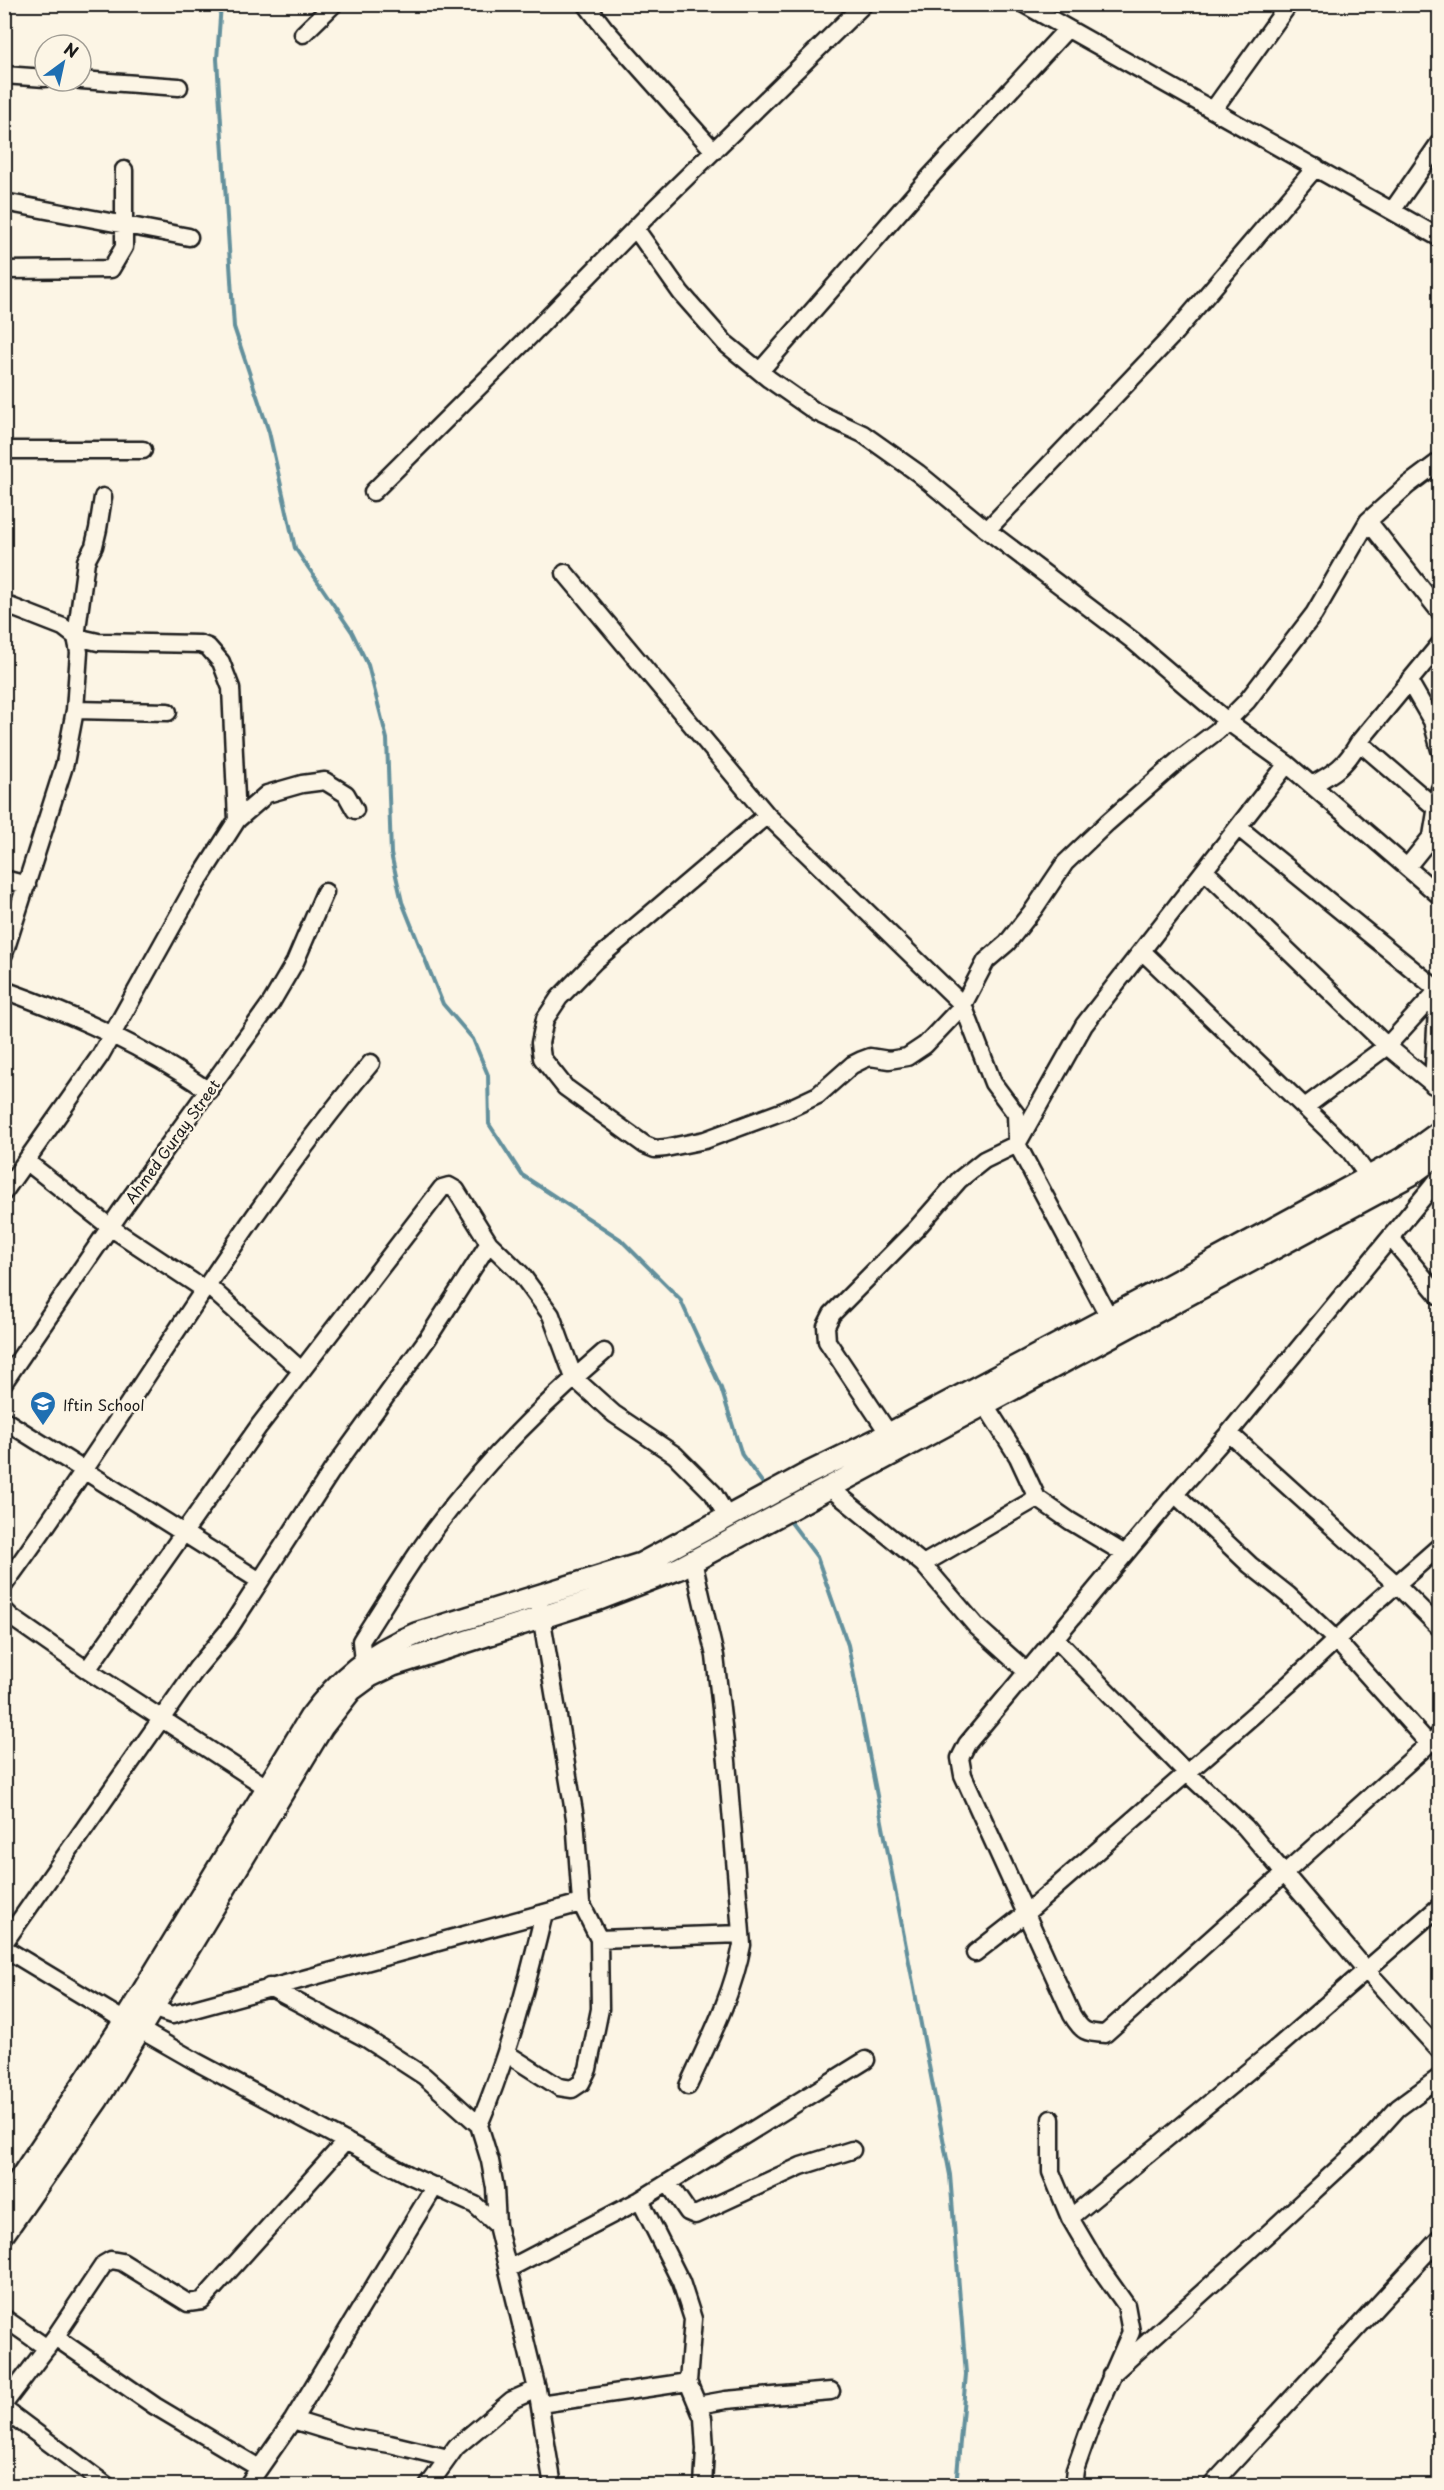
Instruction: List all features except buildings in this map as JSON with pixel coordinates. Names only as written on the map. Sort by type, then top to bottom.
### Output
[{"type":"main road","points":[[273,1792],[337,1706],[351,1690],[370,1676],[540,1607],[739,1520],[827,1489],[1374,1184],[1404,1158],[1440,1132]]},
{"type":"main road","points":[[4,2233],[97,2100],[132,2026],[273,1792],[326,1696],[363,1662],[390,1645],[416,1634],[641,1585],[693,1561],[739,1520],[809,1473],[889,1434],[1109,1317],[1374,1184],[1410,1175],[1440,1153]]},
{"type":"main road","points":[[4,2203],[132,2026]]},
{"type":"street","points":[[303,34],[334,4]]},
{"type":"street","points":[[586,4],[605,29],[714,151]]},
{"type":"street","points":[[373,492],[635,228],[864,4]]},
{"type":"street","points":[[1024,4],[1440,238]]},
{"type":"street","points":[[1213,110],[1289,4]]},
{"type":"street","points":[[760,371],[929,178],[1067,29]]},
{"type":"street","points":[[4,75],[33,77]]},
{"type":"street","points":[[93,81],[179,87]]},
{"type":"street","points":[[1392,211],[1440,142]]},
{"type":"street","points":[[987,530],[1171,337],[1316,167]]},
{"type":"street","points":[[4,270],[111,269],[124,247],[124,170]]},
{"type":"street","points":[[4,202],[189,237]]},
{"type":"street","points":[[635,228],[696,309],[725,343],[816,411],[872,441],[918,473],[987,530],[1102,615],[1227,721],[1287,764],[1440,896]]},
{"type":"street","points":[[4,450],[143,450]]},
{"type":"street","points":[[767,815],[595,961],[559,998],[545,1019],[540,1042],[542,1058],[565,1087],[645,1145],[654,1149],[705,1140],[786,1110],[818,1095],[852,1065],[862,1060],[870,1057],[889,1059],[907,1056],[925,1045],[963,1005],[986,961],[1007,943],[1065,863],[1107,823],[1247,702],[1314,614],[1368,521],[1408,485],[1440,461]]},
{"type":"street","points":[[4,954],[65,763],[75,710],[79,652],[76,637],[86,561],[99,529],[103,497]]},
{"type":"street","points":[[1368,521],[1440,612]]},
{"type":"street","points":[[565,573],[767,815],[963,1005],[993,1083],[1016,1114],[1017,1144],[1109,1317]]},
{"type":"street","points":[[5,608],[63,627],[76,637],[98,642],[201,644],[208,647],[221,662],[231,687],[237,820]]},
{"type":"street","points":[[1312,785],[1338,771],[1349,759],[1359,742],[1440,644]]},
{"type":"street","points":[[1409,681],[1431,721],[1440,750]]},
{"type":"street","points":[[75,710],[168,712]]},
{"type":"street","points":[[1359,742],[1437,809]]},
{"type":"street","points":[[889,1434],[827,1341],[826,1326],[832,1314],[916,1229],[959,1180],[984,1160],[1017,1144],[1084,1025],[1287,764]]},
{"type":"street","points":[[4,1192],[100,1056],[193,889],[237,820],[267,794],[302,784],[325,781],[346,794],[355,810]]},
{"type":"street","points":[[1407,867],[1432,836],[1440,788]]},
{"type":"street","points":[[1239,828],[1439,989]]},
{"type":"street","points":[[1205,871],[1387,1046],[1437,1087]]},
{"type":"street","points":[[4,879],[27,885]]},
{"type":"street","name":"Ahmed Guray Street","points":[[4,1382],[110,1227],[271,1003],[295,962],[325,892]]},
{"type":"street","points":[[1142,951],[1350,1151],[1374,1184]]},
{"type":"street","points":[[1305,1107],[1387,1046],[1439,989]]},
{"type":"street","points":[[1437,1087],[1439,989]]},
{"type":"street","points":[[4,990],[59,1010],[113,1034],[167,1062],[209,1091]]},
{"type":"street","points":[[4,1585],[11,1564],[84,1471],[207,1288],[335,1106],[371,1063]]},
{"type":"street","points":[[26,1161],[110,1227],[207,1288],[301,1370]]},
{"type":"street","points":[[1410,1175],[1440,1165]]},
{"type":"street","points":[[1175,1494],[1250,1565],[1288,1595],[1336,1640],[1434,1739],[1105,2034],[1091,2033],[1080,2029],[967,1785],[960,1758],[967,1744],[1175,1494],[1229,1433],[1440,1177]]},
{"type":"street","points":[[87,1670],[259,1426],[442,1188],[449,1186],[456,1190],[489,1244],[521,1274],[551,1315],[574,1378],[614,1413],[675,1455],[739,1520]]},
{"type":"street","points":[[1391,1238],[1440,1297]]},
{"type":"street","points":[[4,1943],[197,1668],[226,1632],[331,1472],[428,1338],[489,1244]]},
{"type":"street","points":[[363,1662],[361,1641],[433,1531],[478,1476],[557,1392],[604,1352]]},
{"type":"street","points":[[984,1403],[1018,1457],[1037,1498],[1125,1554]]},
{"type":"street","points":[[4,1420],[260,1581]]},
{"type":"street","points":[[1229,1433],[1396,1584],[1440,1628]]},
{"type":"street","points":[[827,1489],[923,1564],[976,1626],[1027,1672]]},
{"type":"street","points":[[923,1564],[1037,1498]]},
{"type":"street","points":[[975,1953],[1026,1913],[1289,1684],[1440,1546]]},
{"type":"street","points":[[688,2086],[738,1969],[741,1934],[717,1668],[693,1561]]},
{"type":"street","points":[[506,2053],[559,2087],[572,2089],[581,2083],[588,2069],[600,2009],[599,1939],[581,1903],[575,1818],[540,1607]]},
{"type":"street","points":[[4,1610],[87,1670],[273,1792]]},
{"type":"street","points":[[1055,1638],[1186,1772],[1245,1827],[1286,1872],[1366,1970],[1440,2051]]},
{"type":"street","points":[[144,2005],[171,2015],[581,1903]]},
{"type":"street","points":[[1070,2218],[1279,2046],[1440,1906]]},
{"type":"street","points":[[479,2125],[499,2077],[527,1986],[544,1913]]},
{"type":"street","points":[[599,1939],[741,1934]]},
{"type":"street","points":[[4,1948],[132,2026],[346,2141],[475,2205],[497,2225]]},
{"type":"street","points":[[269,1987],[367,2039],[424,2076],[479,2125],[490,2161],[495,2188],[497,2225],[539,2397],[553,2486]]},
{"type":"street","points":[[508,2269],[640,2200],[866,2060]]},
{"type":"street","points":[[1111,2374],[1354,2154],[1398,2108],[1440,2077]]},
{"type":"street","points":[[1052,2119],[1050,2172],[1070,2218],[1097,2264],[1126,2305],[1131,2332],[1111,2374],[1075,2470],[1072,2486]]},
{"type":"street","points":[[4,2404],[51,2342],[104,2264],[111,2260],[122,2262],[188,2304],[202,2301],[346,2141]]},
{"type":"street","points":[[668,2183],[688,2212],[696,2216],[801,2166],[852,2150]]},
{"type":"street","points":[[247,2486],[293,2420],[435,2186]]},
{"type":"street","points":[[640,2200],[681,2282],[693,2319],[688,2382],[703,2418],[705,2449],[703,2486]]},
{"type":"street","points":[[1211,2486],[1440,2238]]},
{"type":"street","points":[[4,2318],[51,2342],[259,2468]]},
{"type":"street","points":[[429,2486],[456,2446],[512,2400],[688,2382]]},
{"type":"street","points":[[698,2405],[726,2400],[831,2391]]},
{"type":"street","points":[[4,2409],[106,2485]]},
{"type":"street","points":[[293,2420],[348,2437],[448,2458]]},
{"type":"waterway","points":[[221,4],[217,59],[234,327],[269,432],[295,548],[352,632],[368,665],[387,739],[391,854],[402,902],[443,1004],[473,1039],[488,1075],[489,1124],[522,1175],[620,1239],[680,1299],[721,1388],[742,1455],[767,1489]]},
{"type":"waterway","points":[[787,1517],[817,1557],[848,1645],[950,2175],[966,2374],[956,2486]]},
{"type":"place","name":"Iftin School","points":[[43,1427]]}]
